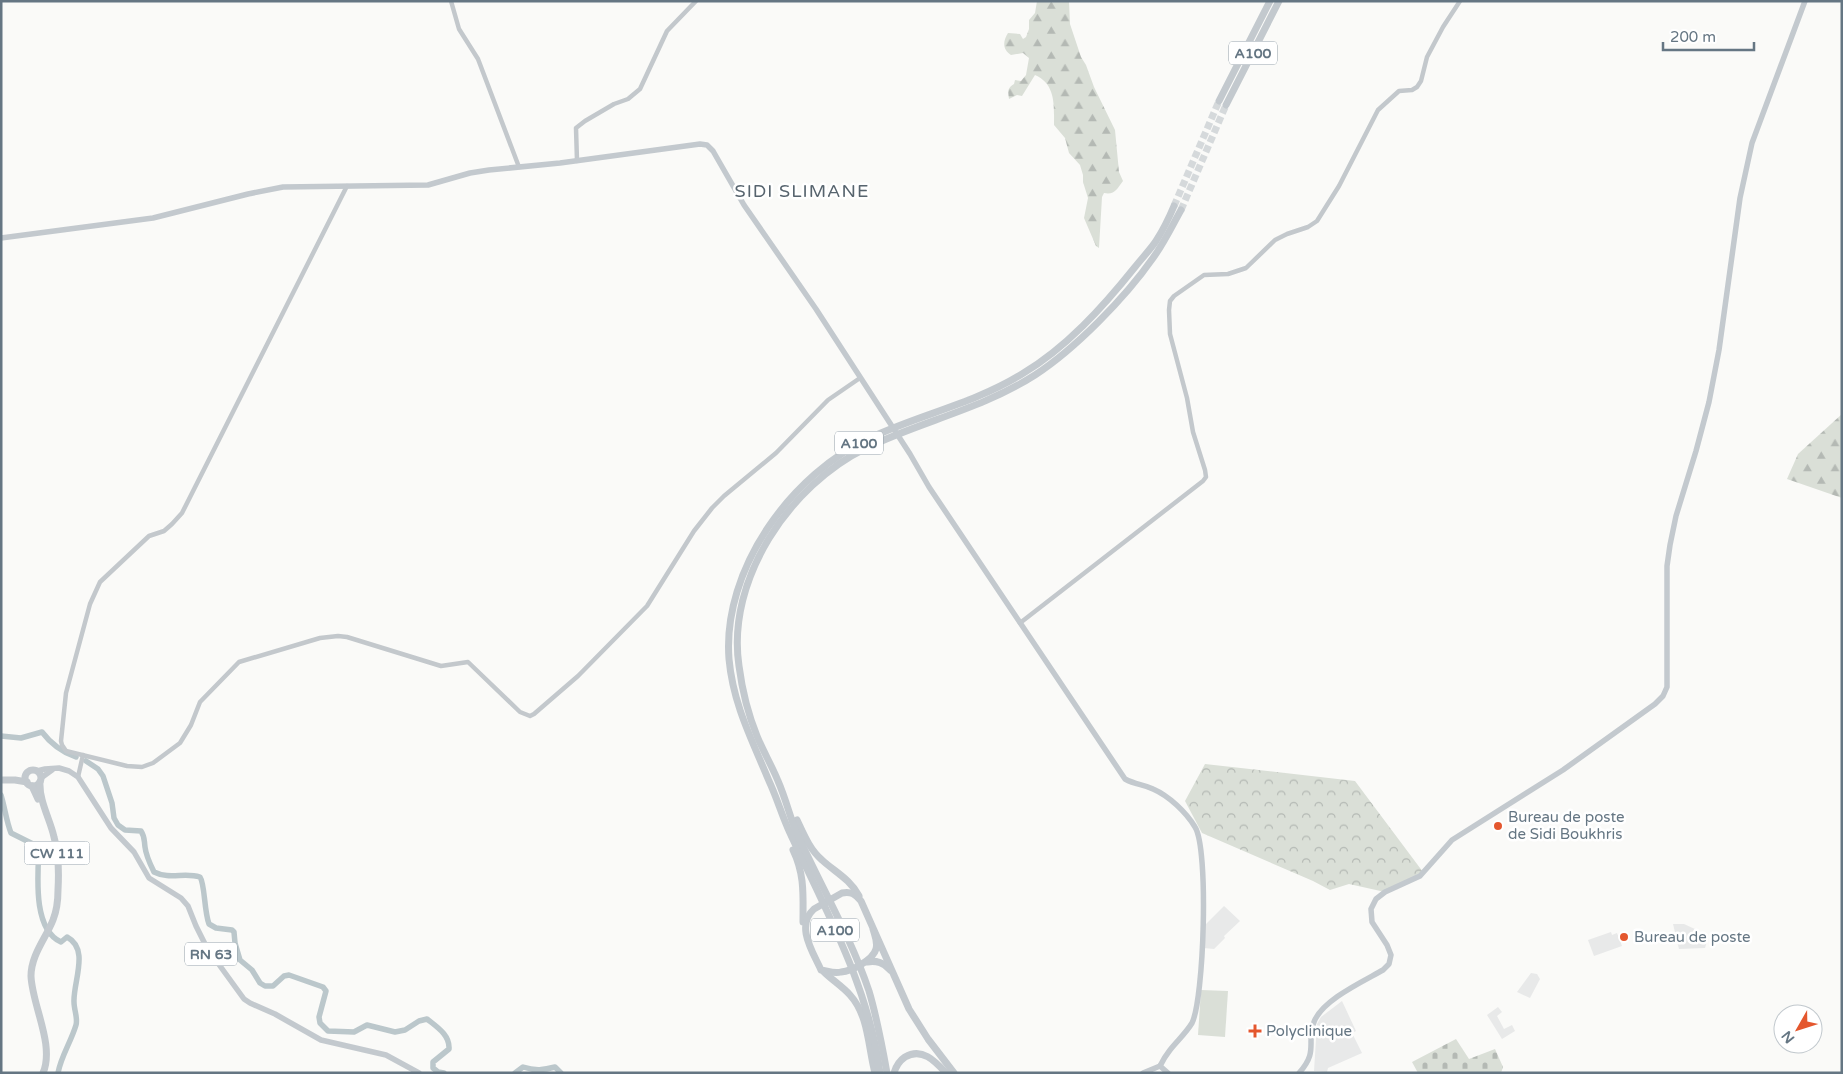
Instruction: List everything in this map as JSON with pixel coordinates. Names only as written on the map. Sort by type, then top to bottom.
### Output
[{"type":"highway","name":"A100","points":[[1219,102],[1270,1]]},
{"type":"highway","name":"A100","points":[[1226,105],[1279,1]]},
{"type":"highway","name":"A100","points":[[880,1073],[876,1045],[863,995],[816,885],[787,827],[743,722],[732,679],[728,642],[733,606],[738,587],[750,557],[768,528],[809,480],[842,454],[871,437],[961,404],[999,387],[1024,374],[1057,350],[1128,277],[1156,242],[1174,206]]},
{"type":"highway","name":"A100","points":[[887,1073],[880,1032],[865,981],[830,900],[794,825],[773,768],[758,737],[746,700],[738,659],[737,630],[740,608],[752,570],[761,552],[782,520],[814,485],[850,457],[867,448],[1003,394],[1050,365],[1067,352],[1126,292],[1151,261],[1164,242],[1181,210]]},
{"type":"highway","points":[[773,768],[783,785],[796,818],[813,851],[852,885],[915,1021],[954,1073]]},
{"type":"highway","points":[[31,771],[39,777],[37,785],[1,778],[26,774],[31,771]]},
{"type":"highway","points":[[26,774],[29,784]]},
{"type":"highway","name":"CW 111","points":[[38,1073],[42,1054],[27,972],[31,955],[49,924],[57,902],[58,856],[55,837],[41,797],[39,777]]},
{"type":"highway","name":"CW 111","points":[[29,784],[43,810],[53,850],[54,895],[49,924]]},
{"type":"highway","points":[[774,793],[783,828],[802,876],[804,893],[803,922],[805,930],[821,970],[850,994],[858,1005],[867,1031],[875,1073]]},
{"type":"highway","points":[[805,930],[807,917],[814,910],[842,893],[851,893],[861,901]]},
{"type":"highway","points":[[866,962],[872,957],[876,948],[873,929]]},
{"type":"highway","name":"CW 111","points":[[43,935],[34,960],[31,976],[34,999],[46,1051],[46,1064],[43,1073]]},
{"type":"highway","points":[[821,970],[842,972],[872,960],[888,968],[899,985]]},
{"type":"highway","points":[[894,1073],[898,1063],[903,1058],[916,1053],[929,1057],[946,1073]]},
{"type":"main road","points":[[1299,1073],[1311,1057],[1314,1020],[1322,1009],[1383,970],[1389,964],[1391,955],[1387,945],[1372,922],[1371,909],[1376,899],[1385,892],[1420,876],[1452,840],[1563,770],[1630,720],[1655,704],[1665,692],[1668,649],[1667,566],[1670,544],[1676,516],[1704,423],[1716,365],[1746,164],[1752,143],[1805,1]]},
{"type":"main road","points":[[1,238],[153,218],[270,189],[303,186],[428,185],[470,174],[700,144],[707,145],[744,205],[885,415],[929,488],[1125,779],[1140,786],[1156,790],[1170,799],[1196,827],[1199,835],[1204,882],[1198,996],[1192,1022],[1170,1049],[1160,1066],[1143,1073]]},
{"type":"main road","points":[[39,777],[59,768],[70,771],[78,777]]},
{"type":"main road","name":"RN 63","points":[[78,777],[111,828],[134,852],[149,878],[180,898],[188,906],[207,948],[244,999],[250,1004],[275,1014],[321,1040],[386,1055],[419,1073]]},
{"type":"main road","points":[[1160,1066],[1168,1073]]},
{"type":"street","points":[[451,1],[459,29],[478,59],[519,167]]},
{"type":"street","points":[[577,161],[576,128],[614,104],[628,99],[640,89],[667,31],[696,1]]},
{"type":"street","points":[[1020,623],[1206,477],[1193,432],[1187,398],[1170,334],[1170,301],[1174,296],[1204,275],[1228,274],[1246,268],[1275,240],[1308,227],[1317,221],[1339,186],[1378,110],[1399,91],[1412,90],[1421,81],[1427,56],[1460,1]]},
{"type":"street","points":[[347,186],[182,513],[164,531],[149,536],[100,582],[96,590],[85,621],[66,693],[62,745],[66,751],[132,767],[153,764],[180,744],[192,725],[200,702],[239,662],[316,638],[331,636],[347,637],[441,666],[468,662],[520,712],[530,716],[578,676],[647,606],[699,524],[712,508],[776,453],[828,400],[860,378]]},
{"type":"street","points":[[78,777],[83,755]]},
{"type":"shaded area","points":[[1224,906],[1240,921],[1224,936],[1225,938],[1214,949],[1204,948],[1205,925]]},
{"type":"shaded area","points":[[1673,924],[1684,924],[1697,930],[1707,941],[1705,948],[1679,949]]},
{"type":"shaded area","points":[[1611,932],[1612,935],[1617,933],[1622,946],[1594,956],[1588,940]]},
{"type":"shaded area","points":[[1531,973],[1537,974],[1540,979],[1530,998],[1517,992]]},
{"type":"shaded area","points":[[1342,1001],[1356,1031],[1352,1033],[1362,1053],[1328,1068],[1327,1072],[1314,1071],[1317,1024],[1321,1017]]},
{"type":"shaded area","points":[[1498,1007],[1502,1012],[1497,1016],[1504,1029],[1512,1025],[1515,1031],[1502,1039],[1487,1015]]},
{"type":"green space","points":[[1037,1],[1069,1],[1070,24],[1081,57],[1115,130],[1119,172],[1123,181],[1115,191],[1104,193],[1102,197],[1099,248],[1096,246],[1084,218],[1088,198],[1080,165],[1069,153],[1065,138],[1054,125],[1052,96],[1047,84],[1035,75],[1022,96],[1017,95],[1009,99],[1008,90],[1015,80],[1021,81],[1026,75],[1029,58],[1023,53],[1011,55],[1008,53],[1004,45],[1005,39],[1008,33],[1020,34],[1023,39],[1026,37],[1029,29],[1029,20],[1035,13]]},
{"type":"green space","points":[[1842,414],[1842,498],[1787,479],[1798,454]]},
{"type":"green space","points":[[1205,764],[1355,781],[1423,872],[1385,892],[1349,884],[1330,890],[1202,833],[1185,801]]},
{"type":"green space","points":[[1201,990],[1228,991],[1225,1037],[1198,1035]]},
{"type":"green space","points":[[1456,1039],[1469,1059],[1495,1049],[1503,1067],[1501,1073],[1418,1073],[1412,1062]]},
{"type":"waterway","points":[[1,736],[21,738],[42,732],[57,747],[76,757]]},
{"type":"waterway","points":[[86,761],[98,769],[103,776],[112,803],[114,818],[118,825],[125,830],[141,831],[144,837],[147,857],[154,872],[171,876],[188,875],[200,877],[209,924],[216,928],[232,930],[234,932],[240,960],[252,970],[260,983],[265,986],[273,986],[284,976],[289,975],[323,987],[326,991],[319,1017],[320,1023],[328,1031],[354,1032],[367,1025],[395,1032],[405,1030],[419,1021],[427,1019],[445,1035],[449,1044],[449,1049],[433,1062],[433,1068],[438,1072],[444,1073]]},
{"type":"waterway","points":[[1,795],[11,833],[39,847],[39,900],[45,925],[52,935],[61,942],[67,937],[74,942],[78,949],[79,966],[74,994],[76,1022],[58,1073]]},
{"type":"waterway","points":[[515,1073],[523,1067],[539,1070],[555,1067],[561,1073]]},
{"type":"tunnel","points":[[1174,206],[1219,101]]},
{"type":"tunnel","points":[[1181,210],[1226,105]]},
{"type":"place","name":"Bureau de poste de Sidi Boukhris","points":[[1498,826]]},
{"type":"place","name":"Bureau de poste","points":[[1624,937]]},
{"type":"place","name":"Polyclinique","points":[[1255,1031]]},
{"type":"district","name":"SIDI SLIMANE","points":[[802,191]]}]
